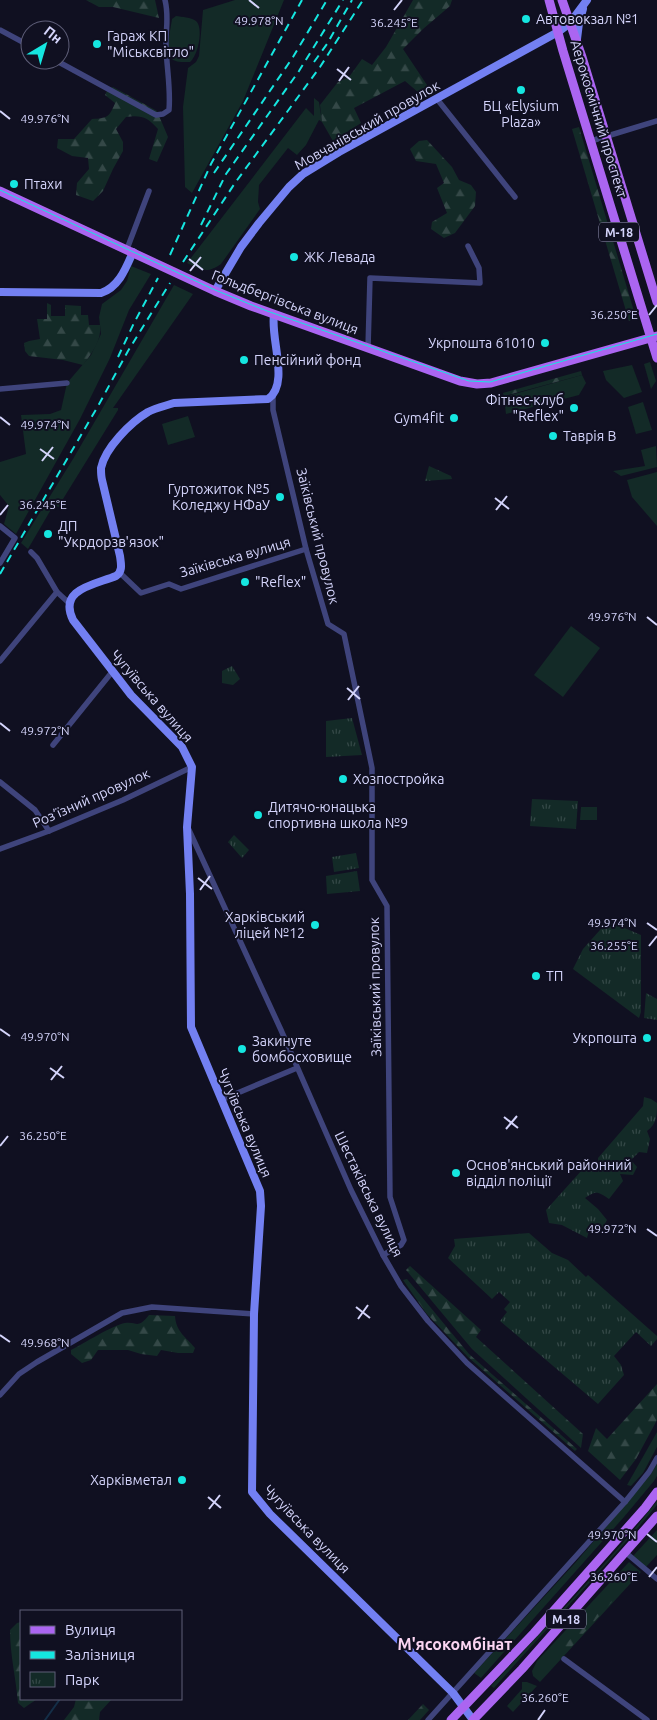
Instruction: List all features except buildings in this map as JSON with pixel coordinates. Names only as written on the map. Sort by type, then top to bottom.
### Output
[{"type":"main road","name":"М-18","points":[[549,0],[558,32]]},
{"type":"main road","name":"М-18","points":[[562,0],[570,23]]},
{"type":"main road","name":"Аерокосмічний проспект","points":[[570,23],[657,302]]},
{"type":"main road","name":"Аерокосмічний проспект","points":[[558,32],[654,337],[657,358]]},
{"type":"main road","name":"Гольдбергівська вулиця","points":[[0,191],[215,291],[274,315],[460,381],[485,384],[512,378],[654,337]]},
{"type":"main road","name":"М-18","points":[[451,1720],[534,1633],[657,1492]]},
{"type":"main road","name":"М-18","points":[[473,1720],[522,1669],[657,1516]]},
{"type":"street","points":[[70,68],[156,115],[163,114],[169,110],[170,97],[166,42],[168,13],[165,0]]},
{"type":"street","points":[[577,42],[579,23],[587,1]]},
{"type":"street","name":"Аерокосмічний проспект","points":[[570,23],[587,1]]},
{"type":"street","name":"Мовчанівський провулок","points":[[215,291],[242,247],[296,180],[340,152],[558,32],[570,23]]},
{"type":"street","points":[[0,30],[20,41]]},
{"type":"street","points":[[437,99],[515,197]]},
{"type":"street","points":[[592,141],[657,121]]},
{"type":"street","points":[[0,292],[101,293],[112,287],[118,281],[132,251],[150,191]]},
{"type":"street","points":[[368,348],[370,278],[480,283],[479,268],[468,246]]},
{"type":"street","points":[[69,603],[72,595],[80,590],[120,573],[120,556],[101,468],[120,436],[148,413],[174,403],[268,399],[273,396],[278,388],[274,315]]},
{"type":"street","points":[[0,389],[67,384]]},
{"type":"street","name":"Заїківський провулок","points":[[273,396],[273,410],[306,549],[328,624],[344,634],[372,768],[372,880],[386,906],[390,1196],[404,1240],[401,1245],[383,1255]]},
{"type":"street","points":[[0,526],[15,538],[0,563]]},
{"type":"street","name":"Заїківська вулиця","points":[[120,573],[141,593],[169,584],[182,588],[306,549]]},
{"type":"street","name":"Чугуївська вулиця","points":[[31,552],[37,558],[57,592],[69,603],[69,612],[73,620],[131,695],[182,747],[192,767],[187,827],[190,894],[191,1027],[260,1191],[261,1206],[254,1314],[252,1492],[270,1514],[453,1693],[473,1720]]},
{"type":"street","points":[[0,661],[57,592]]},
{"type":"street","points":[[53,745],[112,672]]},
{"type":"street","name":"Роз’їзний провулок","points":[[0,849],[123,800],[192,767]]},
{"type":"street","points":[[0,782],[35,810],[49,831]]},
{"type":"street","name":"Шестаківська вулиця","points":[[187,827],[281,1030],[351,1190],[383,1255],[401,1286],[428,1321],[467,1363],[625,1502]]},
{"type":"street","points":[[221,1100],[297,1068]]},
{"type":"street","points":[[0,1395],[19,1374],[36,1362],[122,1312],[152,1307],[254,1314]]},
{"type":"street","points":[[428,1720],[625,1502],[649,1472],[657,1458]]},
{"type":"street","points":[[624,1552],[657,1579]]},
{"type":"street","points":[[564,1659],[647,1720]]},
{"type":"green space","points":[[86,0],[155,0],[159,18],[113,7],[99,7]]},
{"type":"green space","points":[[235,0],[284,0],[243,101],[192,193],[185,187],[183,107],[188,68],[196,62],[199,56],[203,10]]},
{"type":"green space","points":[[413,0],[452,0],[450,6],[403,49],[433,94],[425,98],[405,81],[354,108],[361,123],[333,141],[322,122],[320,105],[338,82],[349,77],[362,59],[372,65],[386,47]]},
{"type":"green space","points":[[176,16],[196,21],[200,30],[199,42],[193,59],[190,62],[175,61],[169,55],[168,45],[172,19]]},
{"type":"green space","points":[[113,87],[157,111],[168,137],[157,162],[149,159],[158,129],[144,118],[136,116],[126,117],[116,129],[123,142],[123,151],[103,191],[93,201],[76,195],[77,183],[89,169],[88,158],[72,156],[57,148],[58,139],[74,139],[92,119],[107,116],[115,103],[105,95],[108,89]]},
{"type":"green space","points":[[314,98],[319,102],[322,122],[319,120],[306,145],[297,155],[288,148],[259,185],[258,202],[260,209],[221,264],[212,269],[204,270],[187,263],[306,108],[314,116]]},
{"type":"green space","points":[[579,127],[636,318],[629,321],[572,129]]},
{"type":"green space","points":[[427,140],[452,167],[459,180],[471,185],[476,192],[475,206],[455,233],[444,238],[431,229],[432,222],[447,213],[437,188],[444,183],[436,164],[416,161],[410,149],[419,141]]},
{"type":"green space","points":[[131,266],[151,274],[129,310],[110,358],[80,419],[16,534],[4,524],[9,506],[0,495],[0,462],[26,454],[21,415],[50,414],[61,410],[67,383],[91,355],[101,334],[99,317],[102,304],[121,290],[127,281]]},
{"type":"green space","points":[[174,285],[193,294],[113,408],[118,408],[118,410],[63,499],[67,508],[53,506],[28,549],[21,543],[73,459]]},
{"type":"green space","points":[[47,303],[51,305],[51,316],[65,316],[65,305],[81,306],[81,315],[88,315],[89,325],[100,325],[98,341],[83,365],[63,360],[29,356],[25,351],[24,343],[40,339],[37,319],[47,319]]},
{"type":"green space","points":[[650,362],[656,381],[651,389],[644,364]]},
{"type":"green space","points":[[632,365],[642,392],[624,398],[606,380],[603,371]]},
{"type":"green space","points":[[581,371],[582,375],[504,396],[503,393]]},
{"type":"green space","points":[[582,375],[586,383],[579,395],[506,414],[504,397]]},
{"type":"green space","points":[[643,402],[652,430],[636,434],[628,407]]},
{"type":"green space","points":[[188,416],[195,437],[168,445],[162,424]]},
{"type":"green space","points":[[656,446],[657,467],[621,476],[613,471],[645,466],[641,450]]},
{"type":"green space","points":[[429,466],[451,476],[452,479],[425,481]]},
{"type":"green space","points":[[657,472],[657,526],[632,497],[627,480]]},
{"type":"green space","points":[[571,626],[600,648],[563,697],[534,675]]},
{"type":"green space","points":[[232,666],[240,679],[233,685],[222,683],[222,671]]},
{"type":"green space","points":[[352,718],[362,755],[326,757],[326,721]]},
{"type":"green space","points":[[532,799],[578,801],[576,829],[530,826]]},
{"type":"green space","points":[[581,807],[597,807],[597,820],[580,820]]},
{"type":"green space","points":[[234,835],[249,850],[242,858],[228,842]]},
{"type":"green space","points":[[356,853],[359,868],[334,872],[332,857]]},
{"type":"green space","points":[[357,871],[360,891],[327,894],[326,876]]},
{"type":"green space","points":[[608,921],[641,935],[641,1012],[639,1018],[573,969],[583,949]]},
{"type":"green space","points":[[646,993],[657,999],[657,1020],[644,1018]]},
{"type":"green space","points":[[644,1097],[657,1103],[655,1122],[647,1131],[650,1139],[647,1153],[639,1152],[631,1160],[637,1167],[633,1175],[620,1174],[623,1181],[609,1199],[597,1193],[585,1198],[607,1220],[603,1227],[590,1227],[587,1238],[562,1225],[549,1223],[546,1210],[582,1170],[598,1172],[598,1158],[643,1106]]},
{"type":"green space","points":[[529,1233],[552,1253],[568,1260],[586,1277],[588,1275],[657,1336],[657,1339],[651,1346],[636,1332],[614,1356],[621,1365],[624,1375],[598,1404],[500,1321],[507,1312],[504,1309],[510,1302],[499,1292],[492,1299],[448,1258],[455,1246],[454,1239]]},
{"type":"green space","points":[[410,1266],[481,1330],[476,1337],[583,1434],[581,1448],[472,1349],[406,1270]]},
{"type":"green space","points":[[407,1279],[469,1354],[577,1449],[575,1451],[468,1357],[426,1313],[403,1280]]},
{"type":"green space","points":[[149,1315],[175,1316],[179,1330],[195,1348],[193,1353],[161,1350],[157,1356],[128,1350],[98,1350],[91,1360],[82,1363],[71,1354],[71,1350],[120,1324],[139,1324]]},
{"type":"green space","points":[[657,1384],[657,1420],[636,1459],[620,1480],[588,1451],[596,1428],[607,1439]]},
{"type":"green space","points":[[657,1432],[657,1447],[643,1473],[631,1486],[627,1485]]},
{"type":"green space","points":[[657,1463],[657,1476],[654,1481],[624,1517],[481,1678],[474,1673],[576,1562],[651,1474]]},
{"type":"green space","points":[[657,1501],[657,1505],[597,1575],[494,1688],[491,1686],[597,1572]]},
{"type":"green space","points":[[657,1530],[657,1555],[646,1567],[633,1556]]},
{"type":"green space","points":[[629,1562],[641,1572],[540,1682],[533,1676],[532,1671],[537,1661]]},
{"type":"green space","points":[[632,1572],[636,1575],[565,1654],[562,1648]]},
{"type":"green space","points":[[20,1622],[20,1700],[36,1700],[24,1708],[18,1703],[10,1639],[10,1630]]},
{"type":"green space","points":[[522,1682],[537,1686],[513,1712],[507,1706],[522,1689]]},
{"type":"green space","points":[[76,1700],[111,1700],[100,1712],[99,1720],[64,1720],[74,1707]]},
{"type":"green space","points":[[423,1704],[429,1710],[420,1720],[408,1720]]},
{"type":"waterway","points":[[45,1720],[59,1700]]},
{"type":"tram line","points":[[0,190],[215,290],[267,311],[469,381],[490,382],[657,334]]},
{"type":"railway","points":[[170,255],[211,164],[302,0]]},
{"type":"railway","points":[[214,173],[293,57],[327,0]]},
{"type":"railway","points":[[201,225],[226,174],[299,71],[343,0]]},
{"type":"railway","points":[[314,62],[327,44],[352,0]]},
{"type":"railway","points":[[183,262],[235,183],[320,67],[363,0]]},
{"type":"railway","points":[[118,357],[158,278]]},
{"type":"railway","points":[[0,574],[128,351],[170,283]]},
{"type":"place","name":"Автовокзал №1","points":[[526,19]]},
{"type":"place","name":"Гараж КП \"Міськсвітло\"","points":[[97,44]]},
{"type":"place","name":"БЦ «Elysium Plaza»","points":[[521,90]]},
{"type":"place","name":"Птахи","points":[[14,184]]},
{"type":"place","name":"ЖК Левада","points":[[294,257]]},
{"type":"place","name":"Укрпошта 61010","points":[[545,343]]},
{"type":"place","name":"Пенсійний фонд","points":[[244,360]]},
{"type":"place","name":"Фітнес-клуб \"Reflex\"","points":[[574,408]]},
{"type":"place","name":"Gym4fit","points":[[454,418]]},
{"type":"place","name":"Таврія В","points":[[553,436]]},
{"type":"place","name":"Гуртожиток №5 Коледжу НФаУ","points":[[280,497]]},
{"type":"place","name":"ДП \"Укрдорзв'язок\"","points":[[48,534]]},
{"type":"place","name":"\"Reflex\"","points":[[245,582]]},
{"type":"place","name":"Хозпостройка","points":[[343,779]]},
{"type":"place","name":"Дитячо-юнацька спортивна школа №9","points":[[258,815]]},
{"type":"place","name":"Харківський ліцей №12","points":[[315,925]]},
{"type":"place","name":"ТП","points":[[536,976]]},
{"type":"place","name":"Укрпошта","points":[[647,1038]]},
{"type":"place","name":"Закинуте бомбосховище","points":[[242,1049]]},
{"type":"place","name":"Основ'янський районний відділ поліції","points":[[456,1173]]},
{"type":"place","name":"Харківметал","points":[[182,1480]]},
{"type":"district","name":"М'ясокомбінат","points":[[455,1644]]}]
